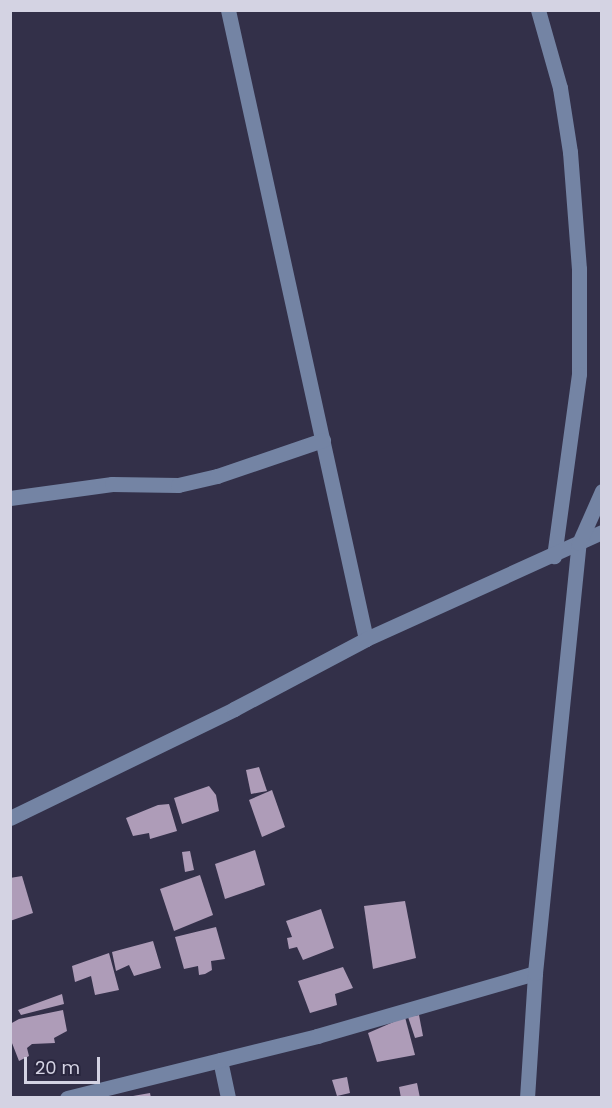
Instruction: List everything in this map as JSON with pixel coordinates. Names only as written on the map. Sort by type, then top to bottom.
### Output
[{"type":"street","points":[[228,10],[366,639]]},
{"type":"street","points":[[538,10],[565,120],[579,269],[579,375],[554,555]]},
{"type":"street","points":[[10,498],[112,484],[178,485],[217,476],[323,440]]},
{"type":"street","points":[[527,1098],[535,973],[579,543],[602,491]]},
{"type":"street","points":[[10,818],[234,709],[366,639],[554,555],[602,531]]},
{"type":"street","points":[[66,1098],[220,1060],[535,973]]},
{"type":"street","points":[[220,1060],[228,1098]]},
{"type":"building","points":[[259,767],[267,791],[251,794],[246,770]]},
{"type":"building","points":[[209,786],[216,795],[219,811],[182,824],[174,798]]},
{"type":"building","points":[[272,790],[285,827],[262,837],[249,800]]},
{"type":"building","points":[[169,804],[177,831],[150,839],[149,833],[133,836],[126,818],[158,805]]},
{"type":"building","points":[[255,850],[265,885],[225,899],[215,864]]},
{"type":"building","points":[[190,851],[194,870],[185,872],[182,852]]},
{"type":"building","points":[[200,875],[213,915],[174,931],[160,889]]},
{"type":"building","points":[[22,876],[33,913],[10,921],[10,878]]},
{"type":"building","points":[[405,901],[416,958],[373,969],[364,906]]},
{"type":"building","points":[[321,909],[334,948],[303,960],[297,947],[289,949],[287,938],[292,937],[286,921]]},
{"type":"building","points":[[216,927],[225,959],[211,961],[212,970],[205,974],[199,975],[198,966],[184,969],[175,937]]},
{"type":"building","points":[[153,941],[161,968],[134,976],[129,965],[116,971],[112,952]]},
{"type":"building","points":[[109,953],[119,990],[95,995],[91,976],[75,982],[72,966]]},
{"type":"building","points":[[343,967],[353,988],[335,994],[337,1005],[310,1013],[298,981]]},
{"type":"building","points":[[62,994],[64,1004],[21,1015],[18,1010]]},
{"type":"building","points":[[63,1010],[67,1031],[54,1038],[55,1043],[32,1044],[27,1048],[29,1056],[19,1061],[10,1038],[10,1024],[19,1019]]},
{"type":"building","points":[[419,1015],[423,1036],[415,1038],[408,1017]]},
{"type":"building","points":[[405,1017],[415,1055],[377,1062],[368,1033]]},
{"type":"building","points":[[347,1077],[350,1093],[337,1096],[332,1080]]},
{"type":"building","points":[[417,1083],[420,1098],[401,1098],[399,1087]]},
{"type":"building","points":[[150,1093],[151,1098],[133,1098],[133,1096]]}]
